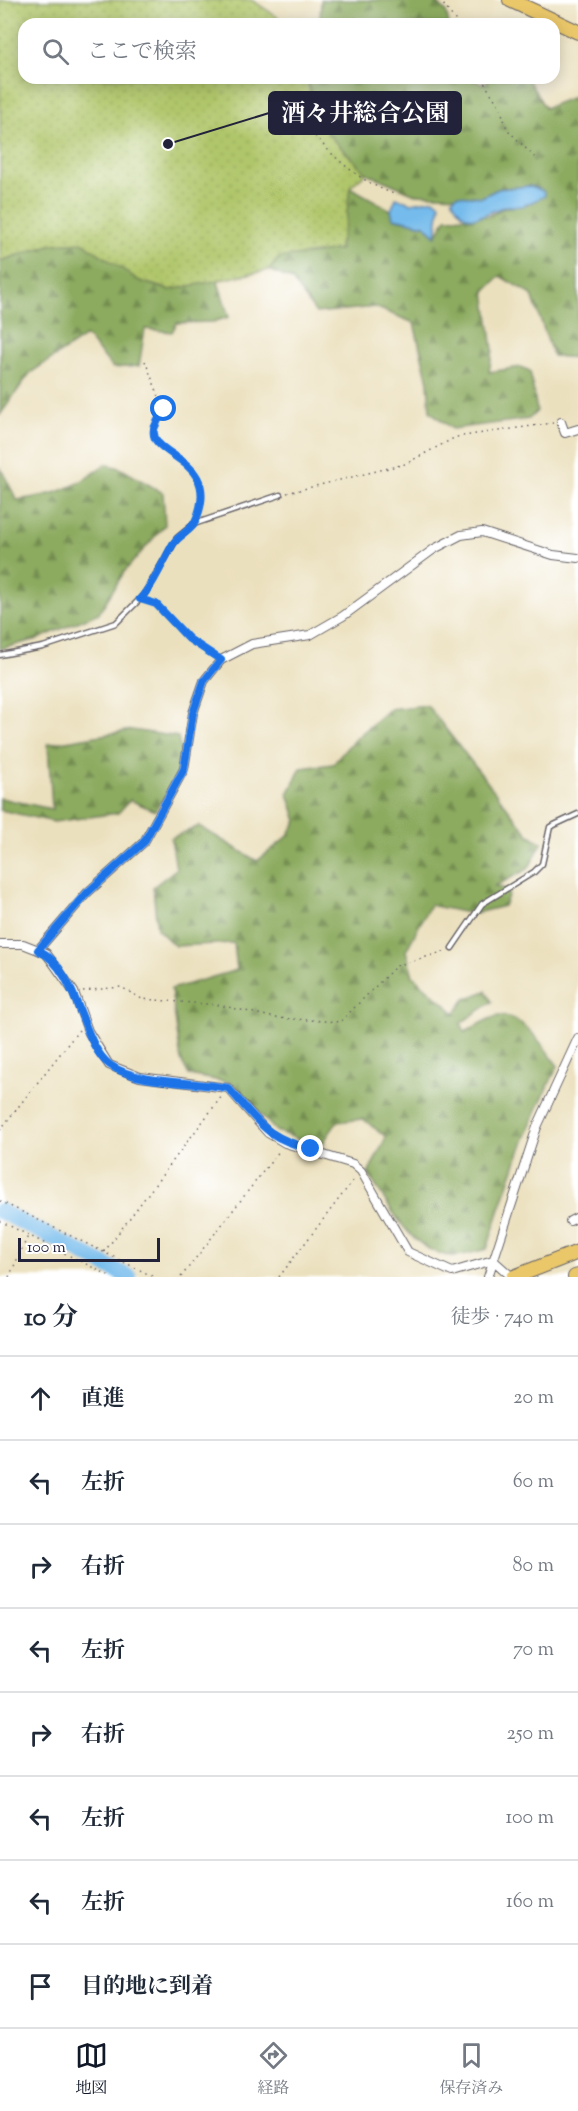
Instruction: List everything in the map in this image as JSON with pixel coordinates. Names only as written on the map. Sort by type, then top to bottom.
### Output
[{"type":"highway","points":[[510,0],[548,18]]},
{"type":"highway","points":[[560,24],[578,32]]},
{"type":"highway","points":[[513,1277],[573,1254]]},
{"type":"street","points":[[561,422],[564,433],[578,429]]},
{"type":"street","points":[[38,950],[87,893],[144,842],[184,769],[193,713],[204,681],[221,660],[252,644],[310,635],[343,616],[434,549],[461,535],[483,532],[553,555],[578,558]]},
{"type":"street","points":[[0,944],[23,944],[46,953],[74,992],[85,1022],[109,1065],[140,1077],[228,1088],[268,1133],[285,1143],[353,1164],[361,1171],[408,1252],[452,1272],[493,1260]]},
{"type":"street","points":[[488,1277],[537,1127],[578,1038]]},
{"type":"street","points":[[493,1260],[513,1277]]},
{"type":"lane","points":[[0,655],[43,647],[116,623],[140,599],[177,538],[194,525],[280,495]]},
{"type":"lane","points":[[452,948],[482,903],[534,872],[542,864],[550,827],[578,814]]},
{"type":"path","points":[[440,0],[454,18]]},
{"type":"path","points":[[485,84],[500,107],[507,129],[538,161]]},
{"type":"path","points":[[315,135],[336,160],[379,189],[397,195]]},
{"type":"path","points":[[145,361],[164,409],[154,430],[156,441],[163,449],[186,461],[201,484],[201,504],[194,525]]},
{"type":"path","points":[[280,495],[405,464],[456,436],[561,422]]},
{"type":"path","points":[[140,599],[156,604],[189,639],[221,660]]},
{"type":"path","points":[[74,992],[121,987],[142,999],[219,1005],[276,1018],[340,1022],[396,966],[437,956],[452,948]]},
{"type":"path","points":[[0,1130],[85,1022]]},
{"type":"path","points":[[104,1252],[228,1088]]},
{"type":"path","points":[[181,1277],[285,1143]]},
{"type":"path","points":[[279,1277],[361,1171]]},
{"type":"path","points":[[0,1201],[154,1277]]},
{"type":"path","points":[[0,1221],[112,1277]]},
{"type":"path","points":[[9,1277],[28,1235]]},
{"type":"green space","points":[[0,0],[252,0],[279,18],[18,18],[18,84],[307,84],[328,134],[366,173],[350,187],[346,221],[338,250],[279,258],[269,270],[170,290],[140,281],[82,242],[53,244],[0,261]]},
{"type":"green space","points":[[321,0],[435,0],[446,12],[448,18],[320,18]]},
{"type":"green space","points":[[307,84],[531,84],[545,108],[578,95],[578,358],[553,356],[532,295],[500,276],[485,291],[493,350],[489,372],[521,367],[530,371],[537,411],[529,419],[452,429],[430,411],[428,382],[414,323],[375,307],[316,313],[292,280],[269,270],[279,258],[298,254],[346,221],[350,187],[391,210],[394,218],[425,225],[436,236],[446,218],[489,216],[505,207],[521,206],[543,191],[531,186],[498,189],[482,197],[415,194],[366,173],[328,134]]},
{"type":"green space","points":[[82,242],[140,281],[169,290],[217,279],[229,317],[213,322],[177,323],[172,332],[145,329],[139,366],[113,368],[86,336],[30,373],[0,415],[0,261],[53,244]]},
{"type":"green space","points":[[105,464],[120,468],[163,493],[165,525],[124,572],[99,613],[38,639],[0,649],[0,467],[17,500],[64,490]]},
{"type":"green space","points":[[427,705],[528,834],[542,843],[528,869],[495,886],[510,891],[504,906],[472,914],[430,905],[406,951],[413,976],[455,1013],[465,999],[486,991],[492,1002],[461,1023],[465,1032],[491,1018],[508,1017],[525,1026],[558,1066],[527,1133],[487,1249],[455,1256],[437,1253],[424,1246],[412,1236],[393,1212],[368,1174],[386,1137],[363,1119],[337,1122],[320,1147],[276,1131],[232,1083],[189,1075],[181,1060],[171,989],[237,970],[234,943],[175,946],[157,929],[153,887],[176,869],[171,838],[199,826],[257,861],[287,837],[297,821],[288,794],[301,768],[333,764],[351,743],[389,709]]},
{"type":"green space","points":[[132,730],[178,737],[182,766],[174,783],[155,811],[130,800],[118,813],[54,822],[0,810],[0,798],[52,809],[48,744]]},
{"type":"water","points":[[531,186],[543,191],[545,196],[523,206],[505,206],[474,218],[463,214],[452,199],[457,195],[482,197],[498,189]]},
{"type":"water","points":[[396,198],[411,203],[434,199],[440,204],[436,236],[425,225],[393,218],[391,210]]},
{"type":"waterway","points":[[0,1211],[129,1277]]},
{"type":"place","name":"酒々井総合公園","points":[[168,144]]},
{"type":"route","points":[[164,409],[154,430],[156,441],[163,449],[186,461],[201,484],[201,504],[194,525],[177,538],[140,599],[156,604],[189,639],[221,660],[204,681],[193,713],[184,769],[144,842],[87,893],[38,950],[46,953],[74,992],[88,1031],[109,1065],[140,1077],[228,1088],[268,1133],[285,1143],[311,1149]]}]
